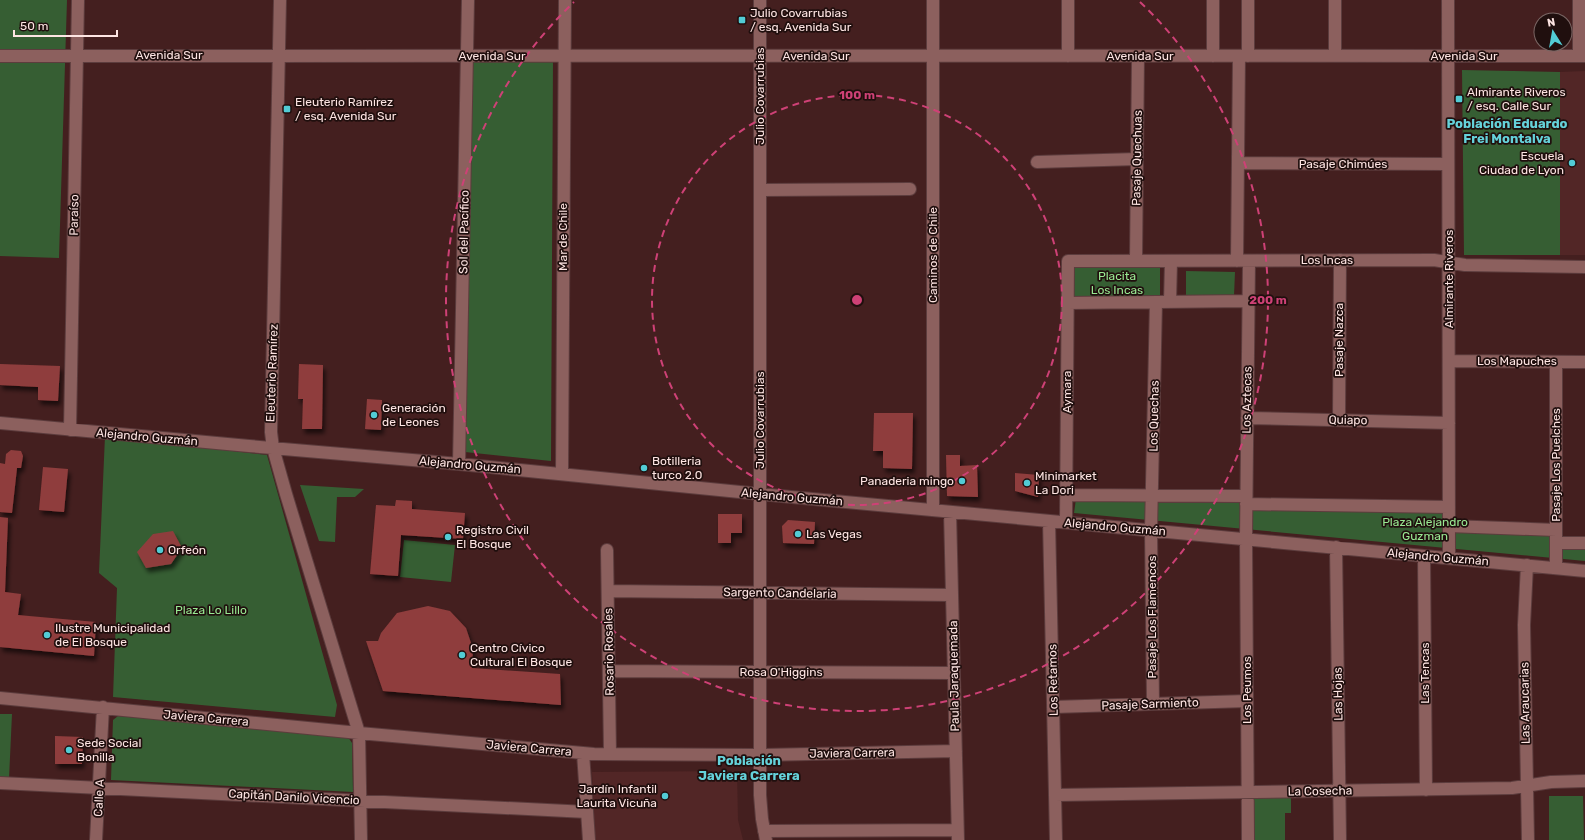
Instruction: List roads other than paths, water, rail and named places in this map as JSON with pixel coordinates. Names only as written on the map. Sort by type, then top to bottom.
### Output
[{"type":"street","name":"Paraíso","points":[[70,430],[78,0]]},
{"type":"street","name":"Eleuterio Ramírez","points":[[280,0],[271,432],[273,448],[359,733],[361,840]]},
{"type":"street","name":"Sol del Pacífico","points":[[459,464],[468,0]]},
{"type":"street","name":"Mar de Chile","points":[[562,474],[565,0]]},
{"type":"street","name":"Julio Covarrubias","points":[[760,0],[760,807],[765,836]]},
{"type":"street","name":"Caminos de Chile","points":[[933,0],[933,510]]},
{"type":"street","points":[[1068,0],[1068,56]]},
{"type":"street","points":[[1212,0],[1213,56]]},
{"type":"street","name":"Los Aztecas","points":[[1246,539],[1248,301],[1243,260],[1238,163],[1243,56],[1248,0]]},
{"type":"street","points":[[1335,0],[1335,56]]},
{"type":"street","name":"Almirante Riveros","points":[[1448,0],[1449,558]]},
{"type":"street","points":[[1579,0],[1582,56]]},
{"type":"street","name":"Avenida Sur","points":[[0,56],[279,54],[467,56],[1582,56]]},
{"type":"street","name":"Pasaje Quechuas","points":[[1136,261],[1138,56]]},
{"type":"street","points":[[1038,162],[1137,159]]},
{"type":"street","name":"Pasaje Chimúes","points":[[1238,163],[1448,164]]},
{"type":"street","points":[[760,190],[910,189]]},
{"type":"street","name":"Pasaje Nazca","points":[[1339,420],[1340,260]]},
{"type":"street","name":"Los Incas","points":[[1068,261],[1434,260],[1465,265],[1585,267]]},
{"type":"street","name":"Aymara","points":[[1066,522],[1068,261]]},
{"type":"street","points":[[1170,302],[1171,261]]},
{"type":"street","points":[[1067,302],[1248,301]]},
{"type":"street","name":"Los Quechas","points":[[1151,530],[1156,302]]},
{"type":"street","name":"Los Mapuches","points":[[1449,361],[1585,362]]},
{"type":"street","name":"Pasaje Los Puelches","points":[[1556,362],[1556,568]]},
{"type":"street","name":"Quiapo","points":[[1247,418],[1449,423]]},
{"type":"street","name":"Alejandro Guzmán","points":[[0,423],[459,464],[760,494],[1585,571]]},
{"type":"street","points":[[1066,494],[1152,494],[1246,500],[1449,507]]},
{"type":"street","name":"Paula Jaraquemada","points":[[950,512],[958,835]]},
{"type":"street","name":"Los Retamos","points":[[1049,521],[1056,840]]},
{"type":"street","points":[[1449,526],[1556,530]]},
{"type":"street","name":"Pasaje Los Flamencos","points":[[1151,530],[1153,704]]},
{"type":"street","name":"Los Peumos","points":[[1246,539],[1248,840]]},
{"type":"street","points":[[1556,543],[1585,543]]},
{"type":"street","name":"Las Hojas","points":[[1336,548],[1340,840]]},
{"type":"street","name":"Rosario Rosales","points":[[607,550],[610,754]]},
{"type":"street","name":"Las Tencas","points":[[1424,556],[1426,790]]},
{"type":"street","name":"Las Araucarias","points":[[1527,565],[1524,625],[1528,840]]},
{"type":"street","name":"Sargento Candelaria","points":[[608,591],[952,595]]},
{"type":"street","name":"Rosa O'Higgins","points":[[609,671],[954,674]]},
{"type":"street","name":"Javiera Carrera","points":[[0,698],[583,753],[760,755],[956,752]]},
{"type":"street","name":"Pasaje Sarmiento","points":[[1053,708],[1247,701]]},
{"type":"street","name":"Calle A","points":[[96,840],[103,708]]},
{"type":"street","points":[[583,753],[589,840]]},
{"type":"street","name":"La Cosecha","points":[[1055,795],[1512,788],[1551,782],[1585,781]]},
{"type":"street","name":"Capitán Danilo Vicencio","points":[[0,783],[587,812]]},
{"type":"street","points":[[765,836],[958,835]]},
{"type":"place","name":"Julio Covarrubias / esq. Avenida Sur","points":[[742,20]]},
{"type":"place","name":"Almirante Riveros / esq. Calle Sur","points":[[1459,99]]},
{"type":"place","name":"Eleuterio Ramírez / esq. Avenida Sur","points":[[287,109]]},
{"type":"place","name":"Escuela Ciudad de Lyon","points":[[1572,163]]},
{"type":"place","name":"Generación de Leones","points":[[374,415]]},
{"type":"place","name":"Botilleria turco 2.0","points":[[644,468]]},
{"type":"place","name":"Panaderia mingo","points":[[962,481]]},
{"type":"place","name":"Minimarket La Dori","points":[[1027,483]]},
{"type":"place","name":"Las Vegas","points":[[798,534]]},
{"type":"place","name":"Registro Civil El Bosque","points":[[448,537]]},
{"type":"place","name":"Orfeón","points":[[160,550]]},
{"type":"place","name":"Ilustre Municipalidad de El Bosque","points":[[47,635]]},
{"type":"place","name":"Centro Cívico Cultural El Bosque","points":[[462,655]]},
{"type":"place","name":"Sede Social Bonilla","points":[[69,750]]},
{"type":"place","name":"Jardín Infantil Laurita Vicuña","points":[[665,796]]},
{"type":"district","name":"Población Eduardo Frei Montalva","points":[[1507,130]]},
{"type":"district","name":"Población Javiera Carrera","points":[[749,768]]},
{"type":"park label","name":"Placita Los Incas","points":[[1117,283]]},
{"type":"park label","name":"Plaza Alejandro Guzman","points":[[1425,529]]},
{"type":"park label","name":"Plaza Lo Lillo","points":[[211,610]]}]
